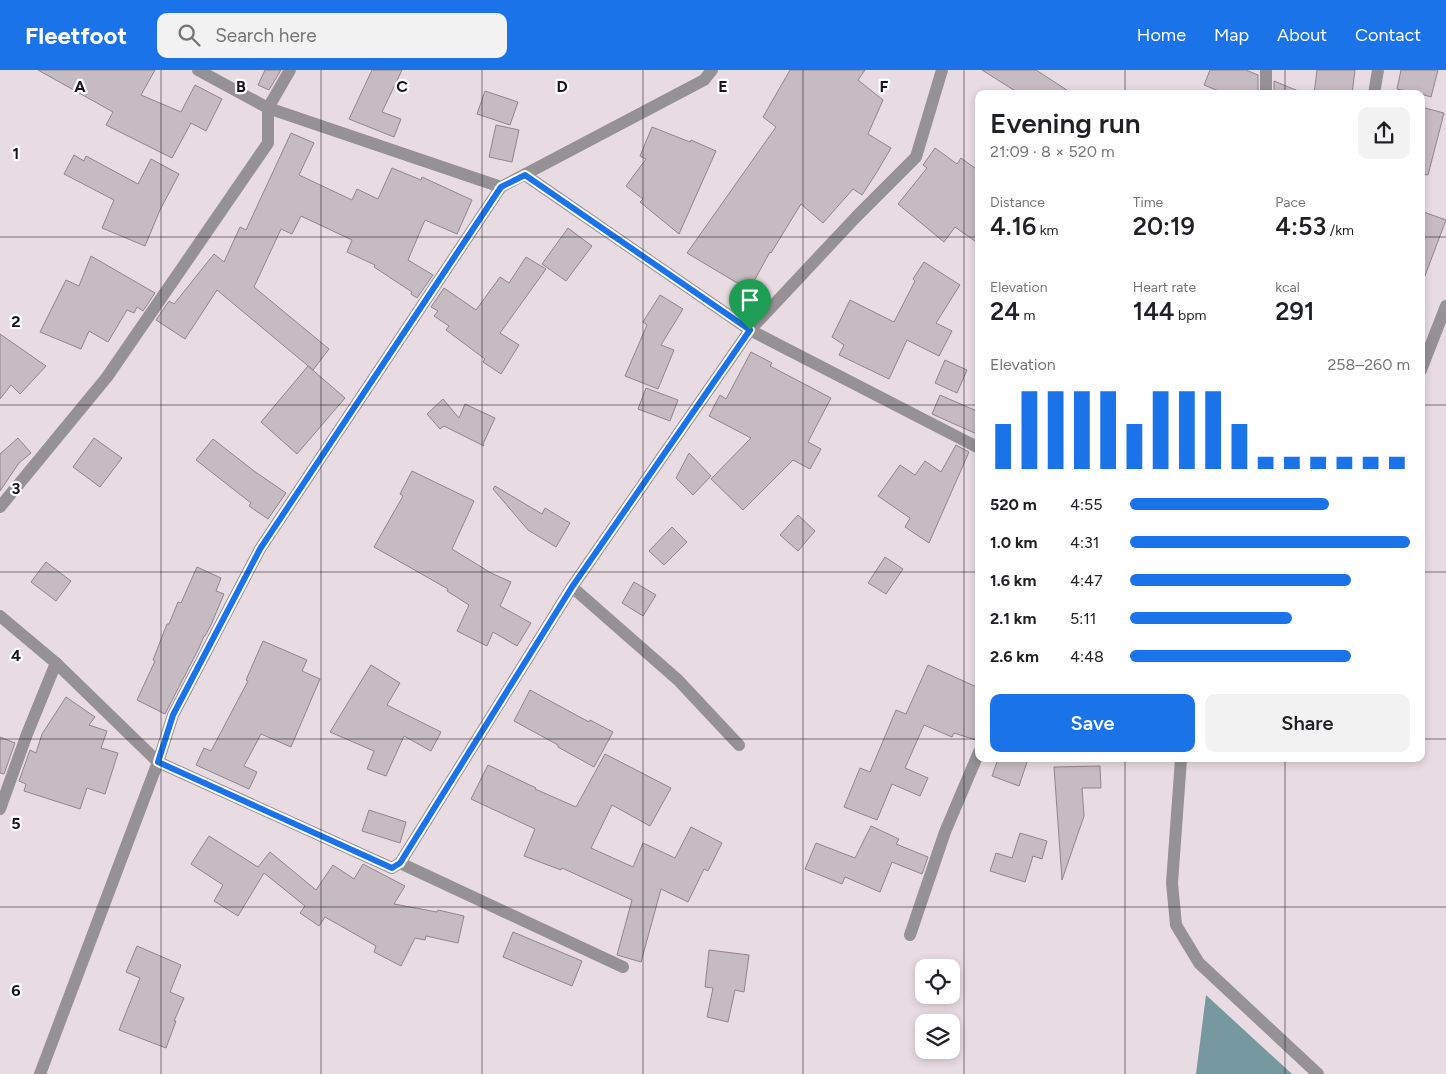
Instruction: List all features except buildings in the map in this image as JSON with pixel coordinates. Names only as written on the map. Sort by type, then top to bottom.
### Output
[{"type":"street","points":[[198,70],[268,108],[501,187]]},
{"type":"street","points":[[0,507],[107,376],[268,143],[268,108],[290,70]]},
{"type":"street","points":[[40,1074],[158,762],[173,715],[260,549],[501,187],[704,80],[712,70]]},
{"type":"street","points":[[0,616],[56,663],[158,762],[392,868],[400,863],[572,587],[750,330],[856,217],[916,157],[942,70]]},
{"type":"street","points":[[1266,70],[1266,90]]},
{"type":"street","points":[[1375,90],[1378,70]]},
{"type":"street","points":[[525,175],[750,330],[975,446]]},
{"type":"street","points":[[1425,360],[1446,306]]},
{"type":"street","points":[[572,587],[678,680],[739,745]]},
{"type":"street","points":[[0,809],[27,734],[56,663]]},
{"type":"street","points":[[910,935],[945,832],[975,761]]},
{"type":"street","points":[[1181,762],[1172,883],[1176,925],[1199,963],[1318,1074]]},
{"type":"street","points":[[400,863],[624,967]]},
{"type":"water","points":[[1206,995],[1292,1074],[1196,1074]]},
{"type":"route","points":[[525,175],[750,330],[572,587],[400,863],[392,868],[158,762],[173,715],[260,549],[501,187],[525,175]]}]
